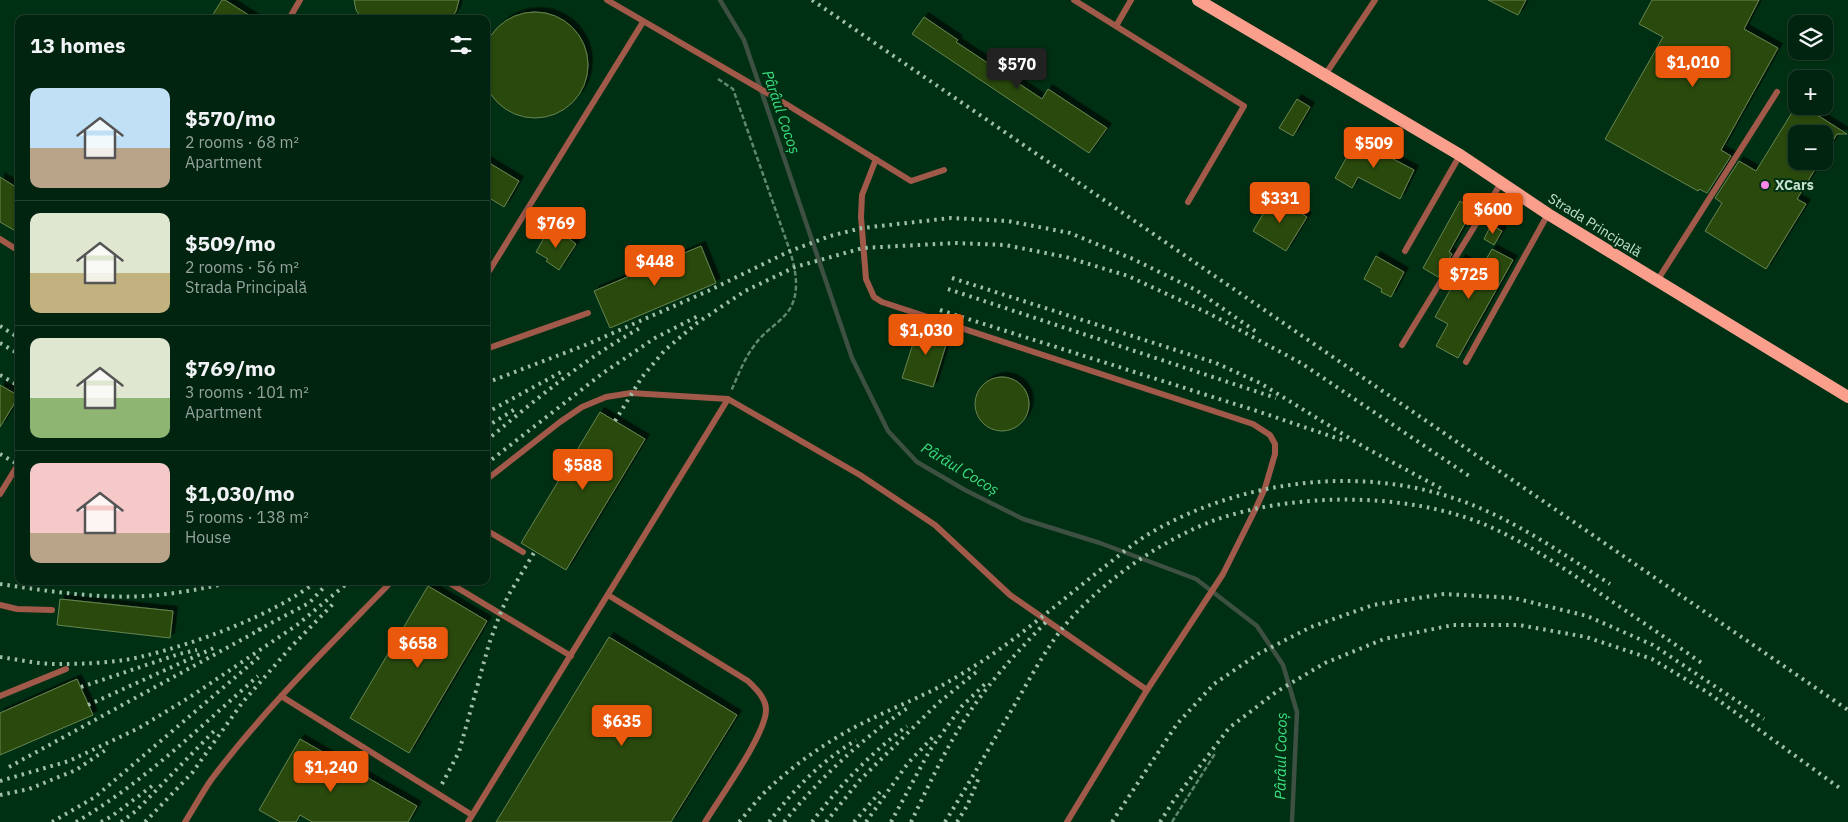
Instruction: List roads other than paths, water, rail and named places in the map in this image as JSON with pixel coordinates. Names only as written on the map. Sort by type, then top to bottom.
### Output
[{"type":"main road","name":"Strada Principală","points":[[1198,0],[1460,155],[1548,214],[1848,397]]},
{"type":"lane","points":[[291,15],[300,0]]},
{"type":"lane","points":[[607,0],[786,104],[911,180],[944,170]]},
{"type":"lane","points":[[1074,0],[1244,106],[1188,202]]},
{"type":"lane","points":[[1116,26],[1131,0]]},
{"type":"lane","points":[[1325,75],[1375,0]]},
{"type":"lane","points":[[490,270],[643,22]]},
{"type":"lane","points":[[1657,281],[1777,92]]},
{"type":"lane","points":[[1405,251],[1460,155]]},
{"type":"lane","points":[[876,159],[862,195],[861,217],[866,279],[874,297],[882,302],[1253,424],[1270,435],[1275,444],[1275,454],[1265,488],[1223,574],[1204,606],[1147,690],[1067,822]]},
{"type":"lane","points":[[1402,345],[1501,183]]},
{"type":"lane","points":[[1466,362],[1548,214]]},
{"type":"lane","points":[[0,239],[15,248]]},
{"type":"lane","points":[[490,348],[588,313]]},
{"type":"lane","points":[[490,477],[560,422],[582,407],[606,397],[632,393],[728,399],[860,475],[935,525],[1010,595],[1147,690]]},
{"type":"lane","points":[[468,822],[728,399]]},
{"type":"lane","points":[[0,493],[15,469]]},
{"type":"lane","points":[[490,532],[523,552]]},
{"type":"lane","points":[[185,822],[210,781],[281,696],[388,585]]},
{"type":"lane","points":[[453,585],[570,656]]},
{"type":"lane","points":[[608,595],[748,681],[761,694],[766,710],[762,726],[754,743],[705,822]]},
{"type":"lane","points":[[0,605],[17,609],[52,610]]},
{"type":"lane","points":[[0,696],[66,669]]},
{"type":"lane","points":[[281,696],[472,815]]},
{"type":"waterway","name":"Pârâul Cocoș","points":[[720,0],[744,40],[852,358],[888,431],[917,462],[965,490],[1023,519],[1100,543],[1196,579],[1257,626],[1283,665],[1297,712],[1292,822]]},
{"type":"railway","points":[[812,0],[1848,710]]},
{"type":"railway","points":[[490,381],[588,344],[708,291],[790,251],[830,236],[862,228],[951,218],[1008,221],[1070,233],[1133,259],[1196,290],[1258,333]]},
{"type":"railway","points":[[615,421],[642,377],[665,350],[697,323],[745,291],[795,267],[863,248],[955,243],[1005,245],[1066,257],[1128,276],[1210,314],[1301,363],[1472,478]]},
{"type":"railway","points":[[952,278],[1216,363],[1260,383],[1364,447],[1442,489]]},
{"type":"railway","points":[[948,289],[1276,398]]},
{"type":"railway","points":[[940,310],[1345,441]]},
{"type":"railway","points":[[490,461],[603,373],[655,338],[698,316]]},
{"type":"railway","points":[[0,326],[15,335]]},
{"type":"railway","points":[[490,438],[541,395],[599,353],[640,328]]},
{"type":"railway","points":[[0,343],[15,352]]},
{"type":"railway","points":[[490,411],[563,371]]},
{"type":"railway","points":[[0,375],[15,384]]},
{"type":"railway","points":[[490,425],[517,408]]},
{"type":"railway","points":[[0,454],[15,463]]},
{"type":"railway","points":[[739,822],[765,792],[810,755],[847,732],[941,686],[984,660],[1147,535],[1183,516],[1221,501],[1260,490],[1342,481],[1383,483],[1423,490],[1462,501],[1501,518],[1538,538],[1610,584]]},
{"type":"railway","points":[[945,822],[1041,659],[1061,630],[1076,613],[1111,581],[1151,552],[1194,529],[1215,520],[1246,511],[1280,504],[1351,500],[1422,506],[1455,514],[1486,525],[1545,556],[1703,664]]},
{"type":"railway","points":[[442,784],[459,752],[489,644],[500,614],[508,596],[535,551]]},
{"type":"railway","points":[[0,584],[73,594],[128,597],[180,592],[218,585]]},
{"type":"railway","points":[[0,657],[56,664],[83,664],[135,658],[211,636],[279,605],[311,585]]},
{"type":"railway","points":[[258,630],[309,603],[326,585]]},
{"type":"railway","points":[[0,781],[69,761],[139,728],[190,697],[297,625],[345,585]]},
{"type":"railway","points":[[1112,822],[1177,724],[1214,684],[1258,654],[1311,627],[1373,605],[1444,594],[1514,598],[1587,616],[1653,645],[1764,719]]},
{"type":"railway","points":[[145,822],[192,773],[242,703],[290,648],[334,603]]},
{"type":"railway","points":[[911,822],[945,753],[969,713],[1005,666],[1046,622]]},
{"type":"railway","points":[[1160,822],[1174,800],[1229,728],[1276,692],[1325,663],[1384,639],[1453,625],[1519,625],[1586,637],[1652,659],[1707,692],[1841,789]]},
{"type":"railway","points":[[9,767],[263,628]]},
{"type":"railway","points":[[88,705],[216,647]]},
{"type":"railway","points":[[81,687],[179,654],[197,650]]},
{"type":"railway","points":[[52,822],[95,797],[259,657]]},
{"type":"railway","points":[[826,822],[859,781],[937,704],[980,669]]},
{"type":"railway","points":[[76,822],[101,807],[148,772],[258,676]]},
{"type":"railway","points":[[891,822],[930,750],[962,706],[986,683]]},
{"type":"railway","points":[[784,822],[842,760],[874,732],[909,707]]},
{"type":"railway","points":[[812,822],[856,771],[907,726]]},
{"type":"railway","points":[[121,822],[136,811],[217,728]]},
{"type":"railway","points":[[866,822],[908,763],[933,737]]},
{"type":"railway","points":[[769,822],[808,777],[830,758],[856,740]]},
{"type":"railway","points":[[0,795],[29,789],[76,770],[107,749]]},
{"type":"railway","points":[[957,822],[967,806],[980,775]]},
{"type":"railway","points":[[101,822],[156,783]]},
{"type":"railway","points":[[854,822],[880,792]]},
{"type":"place","name":"XCars","points":[[1765,185]]}]
